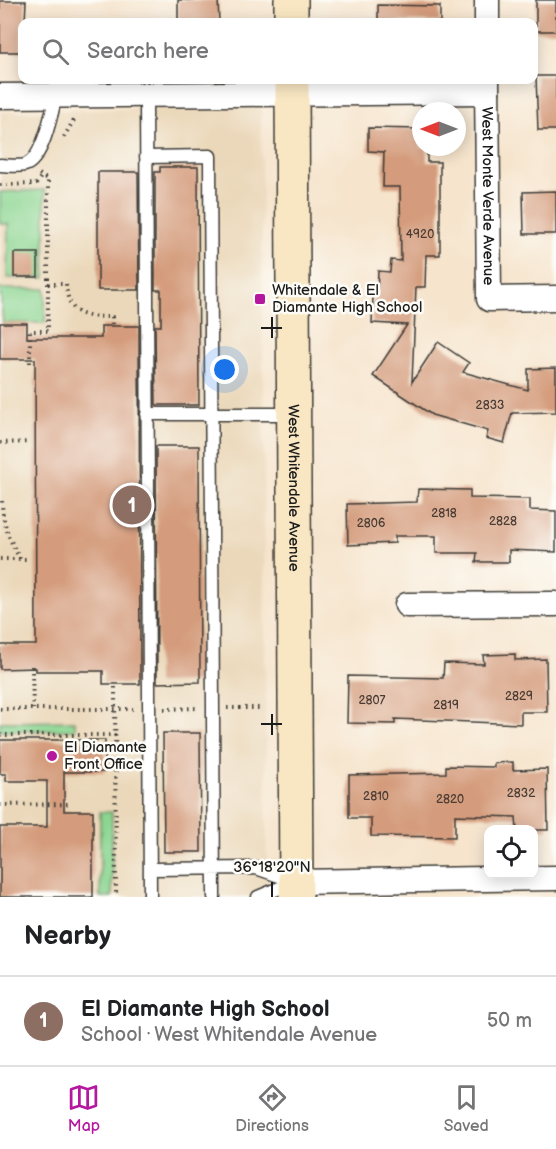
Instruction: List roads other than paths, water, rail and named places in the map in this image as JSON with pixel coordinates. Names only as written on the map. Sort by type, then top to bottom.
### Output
[{"type":"street","points":[[291,0],[291,18]]},
{"type":"street","points":[[487,0],[487,18]]},
{"type":"street","points":[[0,96],[146,95],[292,86],[487,86]]},
{"type":"street","name":"West Whitendale Avenue","points":[[292,86],[296,889]]},
{"type":"street","name":"West Monte Verde Avenue","points":[[487,86],[489,299],[556,298]]},
{"type":"street","points":[[407,605],[556,604]]},
{"type":"street","points":[[296,889],[556,878]]},
{"type":"lane","points":[[0,165],[26,165],[34,158],[46,135],[56,95]]},
{"type":"lane","points":[[146,95],[150,897]]},
{"type":"lane","points":[[146,157],[210,156],[214,897]]},
{"type":"lane","points":[[147,414],[293,414]]},
{"type":"lane","points":[[150,869],[256,868],[296,889]]},
{"type":"lane","points":[[258,897],[296,889]]},
{"type":"place","name":"Whitendale & El Diamante High School","points":[[260,299]]},
{"type":"place","name":"El Diamante High School","points":[[132,505]]},
{"type":"place","name":"El Diamante Front Office","points":[[52,756]]}]
